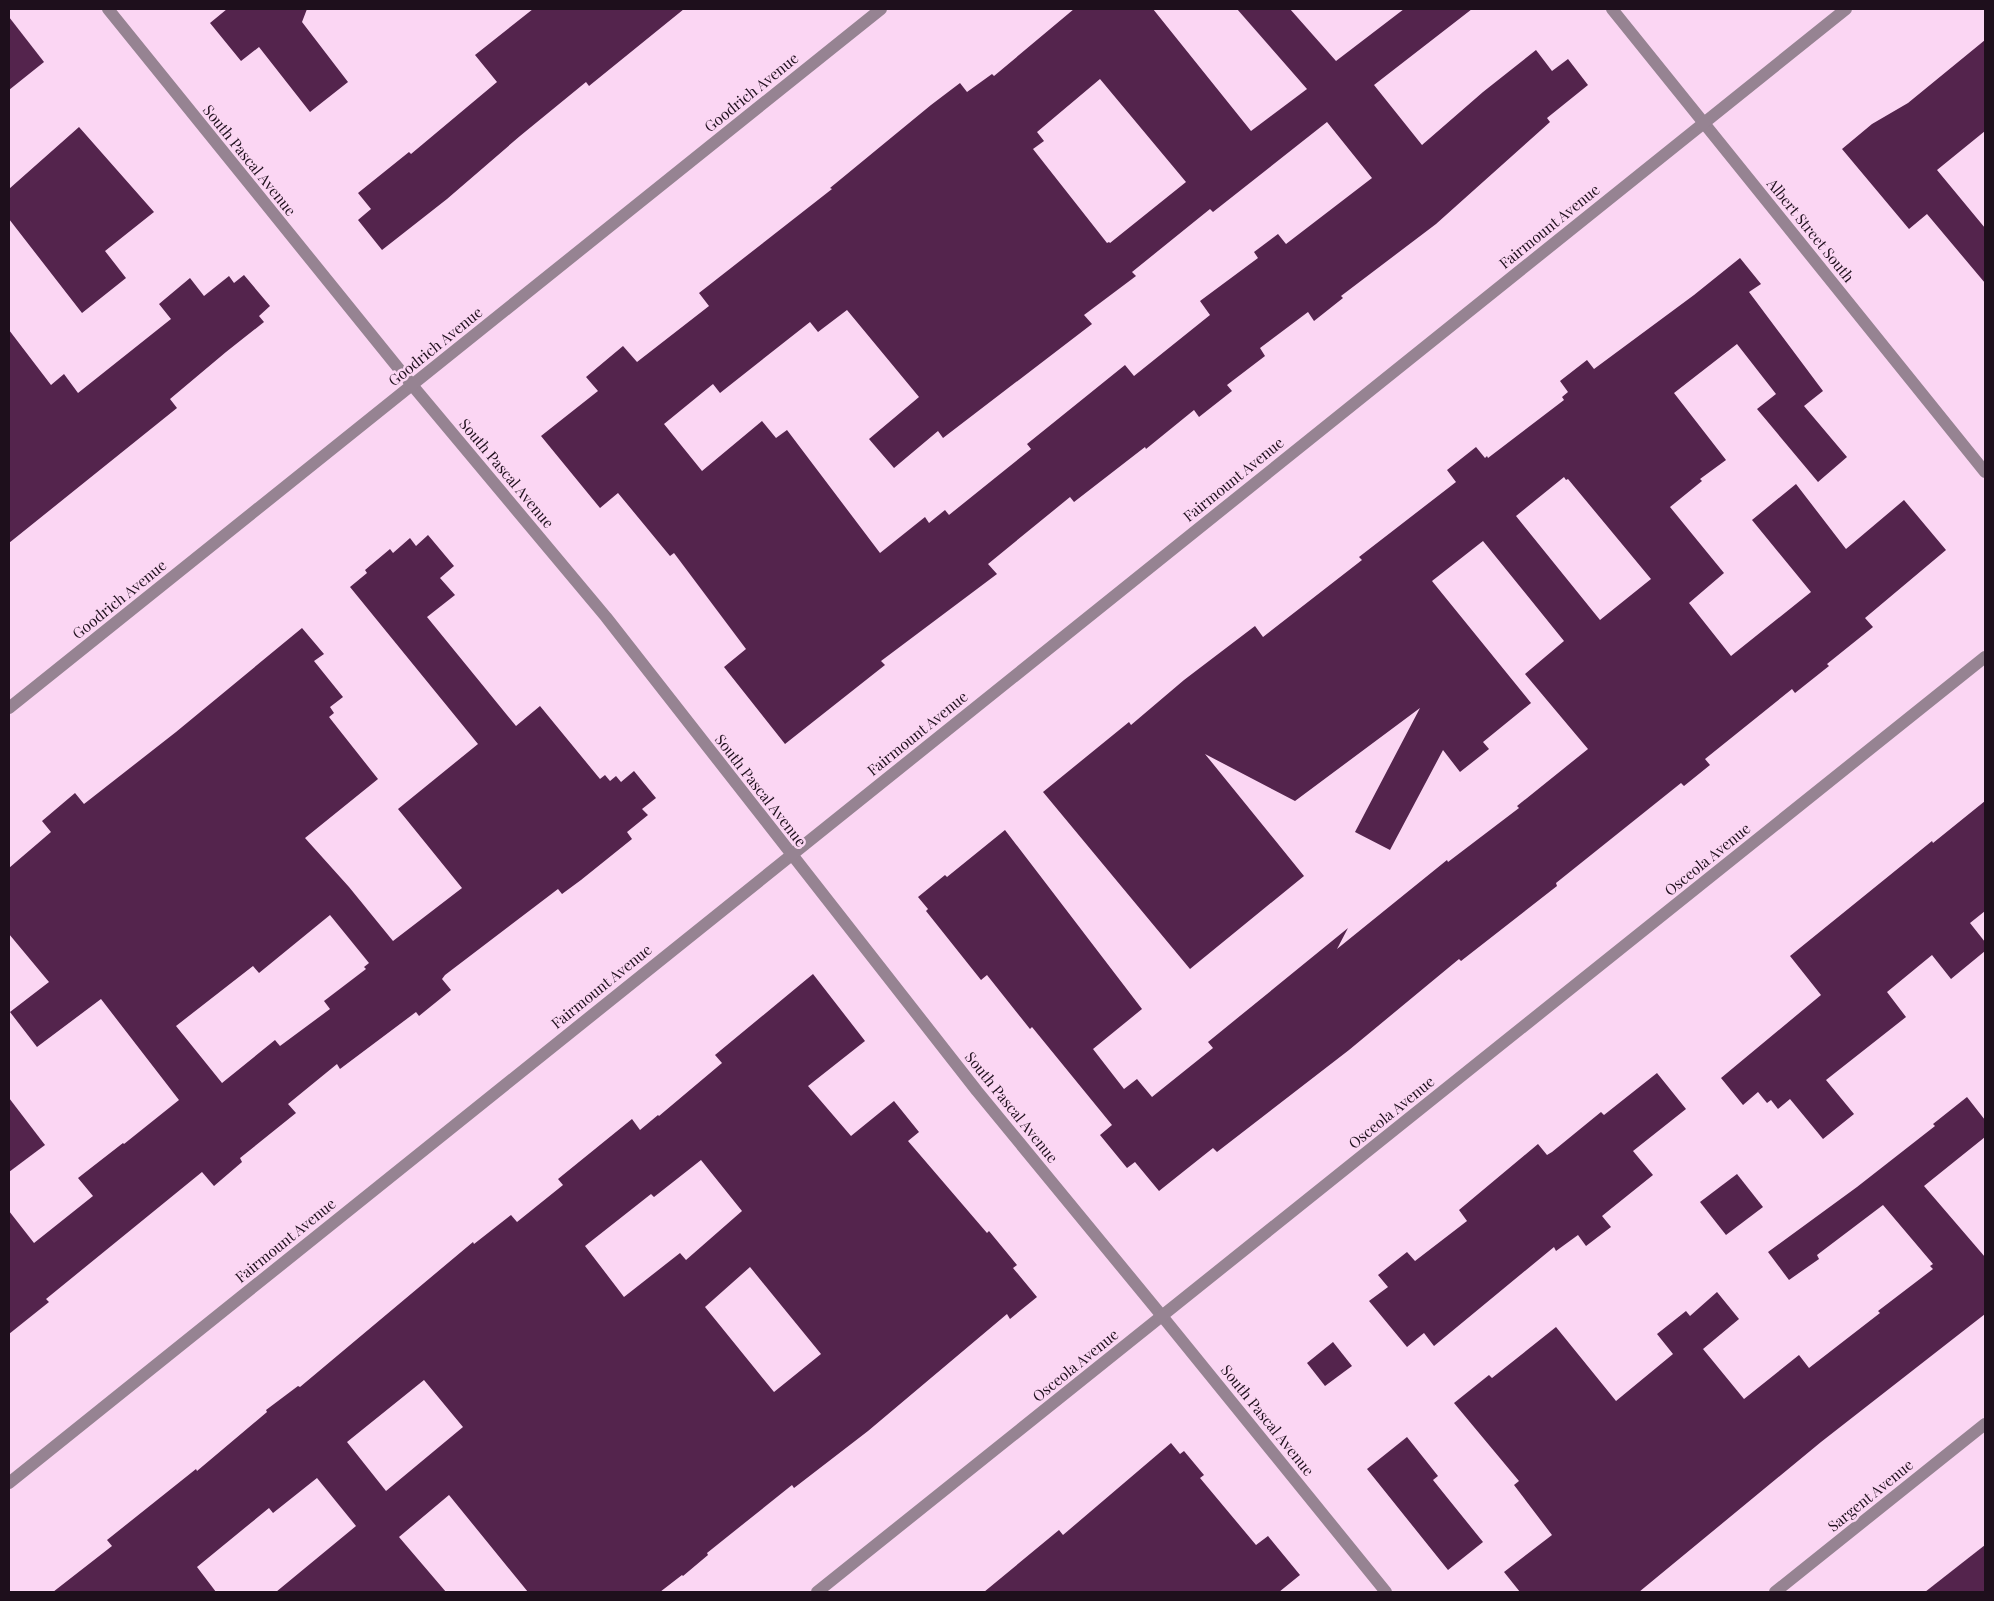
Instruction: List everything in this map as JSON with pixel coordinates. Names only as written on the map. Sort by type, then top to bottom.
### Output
[{"type":"street","name":"South Pascal Avenue","points":[[108,9],[412,385],[606,617],[977,1091],[1386,1592]]},
{"type":"street","name":"Goodrich Avenue","points":[[9,708],[881,9]]},
{"type":"street","name":"Albert Street South","points":[[1612,9],[1985,472]]},
{"type":"street","name":"Fairmount Avenue","points":[[9,1483],[1846,9]]},
{"type":"street","name":"Osceola Avenue","points":[[817,1592],[1985,657]]},
{"type":"street","name":"Sargent Avenue","points":[[1775,1592],[1985,1424]]},
{"type":"building","points":[[227,9],[307,9],[302,22],[348,82],[310,112],[259,47],[241,61],[210,23]]},
{"type":"building","points":[[533,9],[684,9],[589,86],[586,82],[447,199],[382,250],[358,220],[371,209],[358,193],[409,152],[411,154],[497,82],[475,55]]},
{"type":"building","points":[[1074,9],[1153,9],[1251,131],[1307,89],[1237,9],[1290,9],[1336,61],[1404,9],[1472,9],[1374,85],[1422,145],[1483,92],[1536,50],[1552,71],[1568,59],[1588,85],[1547,118],[1550,122],[1436,224],[1341,296],[1343,298],[1314,321],[1308,312],[1260,348],[1265,356],[1227,385],[1232,391],[1199,417],[1194,410],[1146,449],[1145,447],[1074,502],[1070,497],[988,564],[997,574],[881,661],[885,665],[785,744],[724,667],[746,649],[674,553],[670,556],[618,493],[600,508],[541,436],[598,391],[586,377],[623,346],[637,362],[709,306],[699,293],[832,189],[830,188],[931,105],[960,83],[967,92],[992,74],[994,76]],"holes":[[[1100,79],[1186,182],[1110,243],[1107,243],[1033,149],[1044,141],[1037,132]],[[1327,122],[1372,178],[1286,244],[1278,234],[1254,252],[1258,258],[1200,301],[1210,315],[1134,376],[1125,365],[1027,444],[1031,449],[949,515],[945,510],[929,523],[925,517],[880,553],[787,430],[776,438],[762,421],[702,471],[664,424],[713,384],[720,393],[810,322],[818,332],[847,310],[919,397],[869,439],[894,468],[938,431],[943,438],[1092,324],[1084,315],[1136,276],[1132,272],[1210,209],[1213,212]]]},
{"type":"building","points":[[9,17],[44,62],[9,90]]},
{"type":"building","points":[[1985,40],[1985,131],[1937,170],[1985,228],[1985,283],[1927,214],[1909,229],[1842,149],[1872,124],[1908,103]]},
{"type":"building","points":[[79,127],[154,212],[105,251],[126,278],[82,313],[9,219],[9,189]]},
{"type":"building","points":[[1740,258],[1761,284],[1749,292],[1823,391],[1804,406],[1847,457],[1818,482],[1757,409],[1776,394],[1737,344],[1674,393],[1726,460],[1700,479],[1702,481],[1670,507],[1724,573],[1689,603],[1731,656],[1811,592],[1752,520],[1796,484],[1846,549],[1904,500],[1946,550],[1865,618],[1873,627],[1827,664],[1829,666],[1795,693],[1792,689],[1705,759],[1710,765],[1684,786],[1681,783],[1556,883],[1557,886],[1461,961],[1459,959],[1349,1050],[1217,1152],[1213,1148],[1159,1191],[1135,1162],[1127,1168],[1100,1135],[1112,1125],[1032,1027],[1030,1029],[987,975],[981,980],[926,911],[928,909],[918,897],[945,875],[947,877],[1005,830],[1142,1009],[1093,1049],[1124,1089],[1137,1079],[1152,1097],[1213,1048],[1208,1042],[1348,928],[1337,949],[1447,860],[1448,862],[1519,808],[1517,806],[1588,749],[1525,674],[1564,641],[1483,541],[1432,581],[1531,703],[1483,742],[1489,749],[1460,772],[1443,750],[1390,850],[1355,832],[1420,708],[1295,801],[1205,754],[1304,876],[1190,969],[1043,792],[1129,722],[1131,725],[1184,680],[1255,626],[1263,637],[1362,560],[1359,557],[1456,482],[1447,470],[1476,447],[1485,458],[1487,456],[1488,458],[1564,400],[1562,397],[1568,392],[1560,381],[1587,360],[1594,369],[1694,295]],"holes":[[[1564,477],[1566,480],[1568,479],[1651,579],[1600,620],[1516,516]]]},
{"type":"building","points":[[244,275],[270,306],[259,316],[264,322],[170,399],[177,408],[9,543],[9,330],[51,385],[64,374],[78,393],[171,319],[159,304],[190,278],[204,296],[229,276],[234,283]]},
{"type":"building","points":[[428,535],[454,566],[440,578],[455,595],[427,617],[516,726],[540,706],[600,779],[605,775],[610,781],[616,776],[621,782],[634,771],[656,798],[642,809],[648,815],[627,832],[632,839],[581,880],[562,894],[558,889],[445,975],[442,979],[451,990],[419,1016],[416,1012],[340,1069],[337,1064],[288,1104],[296,1113],[240,1158],[242,1162],[214,1186],[202,1172],[46,1299],[49,1302],[9,1334],[9,1211],[34,1243],[93,1196],[78,1178],[179,1100],[101,999],[37,1047],[10,1012],[49,982],[9,934],[9,868],[51,832],[42,821],[75,793],[84,804],[176,732],[302,628],[324,654],[314,661],[343,697],[330,707],[334,713],[329,717],[378,779],[305,838],[349,887],[393,941],[462,888],[398,809],[478,744],[350,587],[367,573],[365,570],[390,549],[393,553],[410,538],[416,546]],"holes":[[[330,915],[369,963],[364,967],[366,969],[324,1001],[330,1009],[280,1046],[275,1040],[222,1083],[176,1026],[253,966],[259,973]]]},
{"type":"building","points":[[1985,801],[1985,911],[1970,923],[1985,942],[1985,951],[1951,979],[1932,955],[1887,992],[1906,1017],[1826,1080],[1854,1114],[1823,1139],[1790,1099],[1778,1109],[1771,1100],[1767,1103],[1758,1092],[1743,1105],[1721,1078],[1821,995],[1790,956],[1932,841],[1933,843]]},
{"type":"building","points":[[813,974],[865,1041],[808,1086],[851,1136],[894,1101],[919,1132],[908,1141],[987,1233],[989,1231],[1017,1265],[1013,1268],[1037,1297],[1010,1319],[1007,1314],[868,1431],[794,1488],[792,1485],[707,1553],[708,1555],[683,1576],[660,1592],[528,1592],[449,1495],[399,1537],[446,1592],[276,1592],[356,1526],[317,1478],[273,1513],[269,1508],[197,1567],[216,1592],[53,1592],[112,1546],[107,1540],[196,1469],[197,1471],[267,1412],[266,1410],[298,1386],[300,1387],[473,1242],[474,1244],[511,1215],[517,1222],[563,1185],[558,1179],[632,1119],[640,1130],[659,1116],[722,1063],[715,1055]],"holes":[[[701,1160],[742,1211],[686,1260],[680,1253],[624,1297],[585,1246],[651,1194],[654,1197]],[[750,1267],[821,1354],[774,1392],[705,1307]],[[424,1380],[463,1427],[386,1491],[347,1442]]]},
{"type":"building","points":[[1657,1073],[1686,1109],[1633,1151],[1653,1175],[1602,1216],[1611,1227],[1586,1246],[1578,1235],[1556,1251],[1554,1247],[1434,1346],[1424,1333],[1407,1347],[1369,1301],[1388,1287],[1378,1275],[1407,1252],[1415,1261],[1467,1221],[1459,1210],[1538,1144],[1547,1155],[1601,1112],[1604,1115]]},
{"type":"building","points":[[1967,1097],[1985,1120],[1985,1137],[1924,1186],[1985,1257],[1985,1314],[1821,1442],[1639,1592],[1520,1592],[1504,1572],[1552,1535],[1514,1485],[1519,1481],[1454,1403],[1489,1375],[1492,1378],[1556,1327],[1616,1401],[1673,1354],[1657,1334],[1686,1311],[1690,1316],[1717,1292],[1739,1319],[1703,1349],[1744,1399],[1799,1355],[1809,1368],[1933,1269],[1930,1266],[1933,1264],[1883,1205],[1817,1255],[1819,1259],[1789,1280],[1768,1252],[1857,1187],[1935,1126],[1933,1124]]},
{"type":"building","points":[[9,1098],[45,1145],[9,1172]]},
{"type":"building","points":[[1737,1174],[1763,1207],[1726,1235],[1700,1202]]},
{"type":"building","points":[[1333,1342],[1352,1366],[1325,1386],[1307,1363]]},
{"type":"building","points":[[1407,1437],[1438,1476],[1433,1480],[1483,1542],[1448,1570],[1367,1469]]},
{"type":"building","points":[[1171,1443],[1180,1454],[1184,1451],[1204,1475],[1200,1478],[1256,1545],[1268,1536],[1300,1575],[1279,1592],[984,1592],[1059,1530],[1063,1535]]},
{"type":"building","points":[[1985,1545],[1985,1592],[1925,1592]]}]
